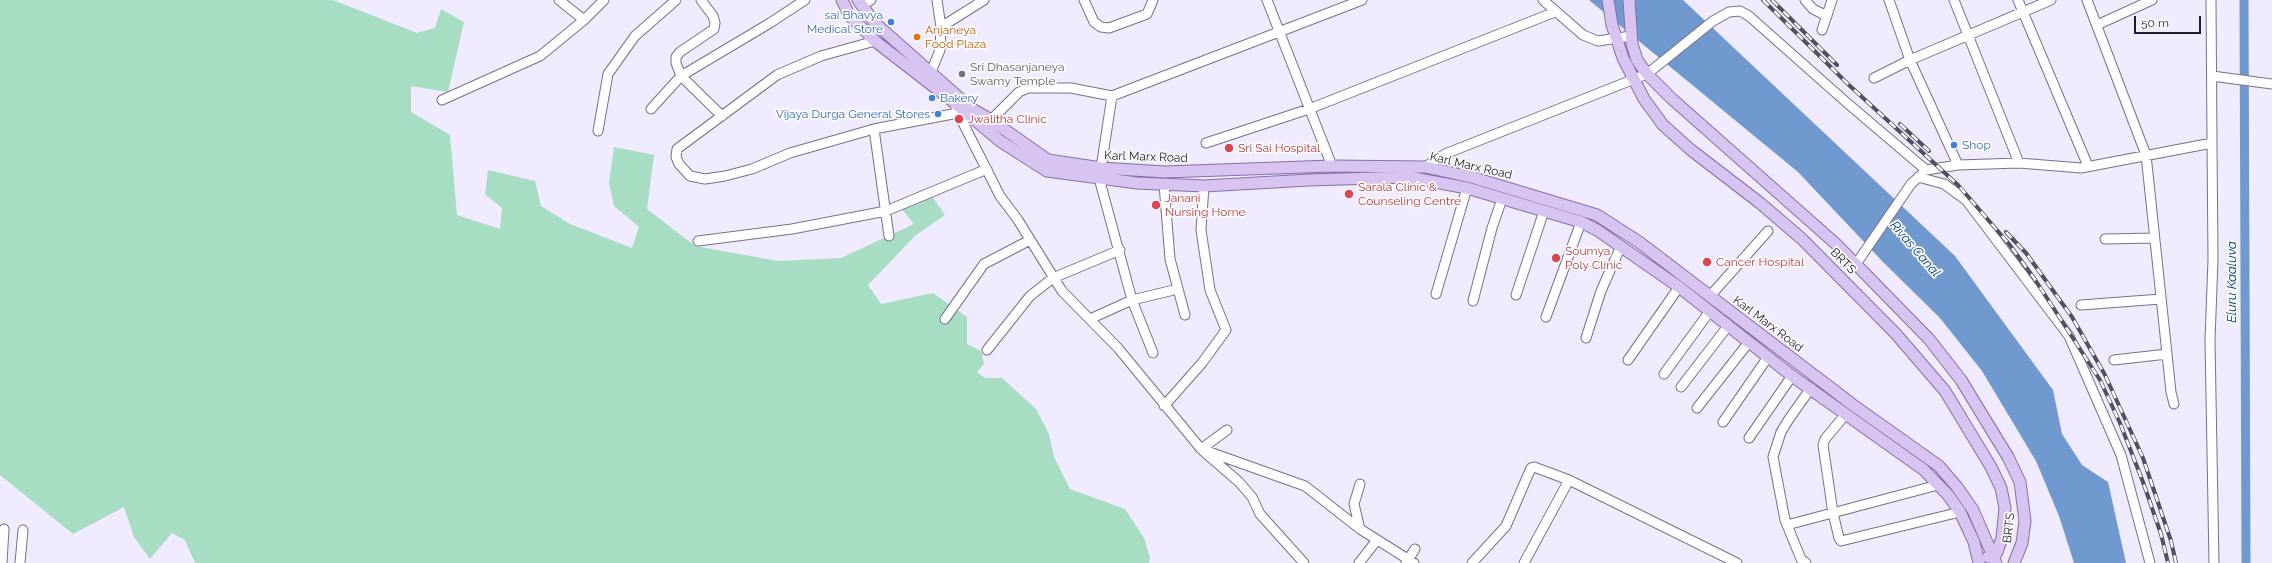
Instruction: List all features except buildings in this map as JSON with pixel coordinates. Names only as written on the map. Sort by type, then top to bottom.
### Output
[{"type":"main road","name":"Karl Marx Road","points":[[842,0],[850,15],[875,41],[956,108],[1000,142],[1047,171],[1100,173],[1332,166],[1425,167],[1472,177],[1597,215],[1639,242],[1853,405],[1939,466],[1957,487],[1973,510],[1995,559]]},
{"type":"main road","name":"BRTS","points":[[1608,0],[1610,18],[1634,80],[1650,108],[1670,132],[1802,239],[1896,334],[1934,376],[1958,412],[1991,467],[2001,488],[2005,508],[2004,529],[1995,559],[1979,561]]},
{"type":"main road","name":"BRTS","points":[[1629,0],[1630,36],[1634,52],[1646,74],[1671,98],[1810,220],[1856,264],[1946,359],[2008,457],[2020,482],[2024,507],[2022,543],[2014,563]]},
{"type":"main road","name":"Karl Marx Road","points":[[860,3],[875,23],[972,109],[991,120],[1048,160],[1100,173],[1164,184],[1204,186],[1309,180],[1408,177],[1467,188],[1581,222],[1621,246],[1679,287],[1792,376],[1845,415],[1910,458],[1938,484],[1960,512],[1974,542],[1979,561]]},
{"type":"street","points":[[559,0],[584,20]]},
{"type":"street","points":[[442,100],[540,56],[584,20],[604,0]]},
{"type":"street","points":[[598,131],[608,74],[635,36],[676,0]]},
{"type":"street","points":[[701,0],[712,16],[715,23],[714,29],[676,57],[676,63],[681,76],[722,116]]},
{"type":"street","points":[[651,109],[681,76],[770,23],[805,0]]},
{"type":"street","points":[[860,3],[872,0]]},
{"type":"street","points":[[931,72],[940,50],[941,27],[937,0]]},
{"type":"street","points":[[941,27],[984,0]]},
{"type":"street","points":[[1084,0],[1094,22],[1101,27],[1109,28],[1147,14],[1153,0]]},
{"type":"street","points":[[1267,0],[1278,32],[1332,166]]},
{"type":"street","points":[[991,120],[1019,92],[1028,88],[1071,88],[1112,96],[1362,0]]},
{"type":"street","points":[[1543,0],[1583,35],[1598,41],[1630,36]]},
{"type":"street","points":[[1805,0],[1813,9],[1827,16]]},
{"type":"street","points":[[1822,30],[1832,0]]},
{"type":"street","points":[[1889,0],[1910,60],[1958,165]]},
{"type":"street","points":[[1954,0],[2019,163]]},
{"type":"street","points":[[2018,0],[2088,166]]},
{"type":"street","points":[[1874,78],[1910,60],[2050,0]]},
{"type":"street","points":[[2087,0],[2146,155],[2167,354],[2174,404]]},
{"type":"street","points":[[2097,26],[2152,0]]},
{"type":"street","points":[[2211,0],[2213,260],[2210,387],[2214,563]]},
{"type":"street","points":[[1425,167],[1445,154],[1634,80],[1646,74],[1713,21],[1730,12],[1740,11],[1749,16],[1846,102],[1926,170]]},
{"type":"street","points":[[1206,143],[1309,109],[1555,12]]},
{"type":"street","points":[[875,41],[821,56],[777,75],[677,149],[676,157],[679,164],[690,176],[705,179],[745,171],[790,153],[956,108]]},
{"type":"street","points":[[2212,76],[2269,84]]},
{"type":"street","points":[[951,90],[956,108],[1000,196],[1062,291],[1118,348],[1164,406],[1201,449],[1239,482],[1252,497],[1260,514],[1304,563]]},
{"type":"street","points":[[1112,96],[1100,173],[1132,300],[1153,353]]},
{"type":"street","points":[[874,129],[889,236]]},
{"type":"street","points":[[1856,264],[1868,249],[1911,184],[1926,170],[1958,165],[2019,163],[2081,168],[2212,142]]},
{"type":"street","points":[[698,241],[792,229],[886,211],[987,169]]},
{"type":"street","points":[[1918,177],[1944,184],[1966,200],[2069,336],[2121,455],[2150,563]]},
{"type":"street","points":[[1164,184],[1170,259],[1185,315]]},
{"type":"street","points":[[1164,406],[1202,363],[1226,330],[1210,290],[1201,230],[1204,186]]},
{"type":"street","points":[[1436,294],[1467,188]]},
{"type":"street","points":[[1474,301],[1492,228],[1502,199]]},
{"type":"street","points":[[1516,295],[1544,211]]},
{"type":"street","points":[[1546,317],[1581,222]]},
{"type":"street","points":[[1710,296],[1768,231]]},
{"type":"street","points":[[2105,239],[2154,238]]},
{"type":"street","points":[[945,319],[984,264],[1030,240]]},
{"type":"street","points":[[1586,338],[1601,290],[1621,246]]},
{"type":"street","points":[[987,350],[1030,296],[1053,278],[1120,250]]},
{"type":"street","points":[[1628,360],[1679,287]]},
{"type":"street","points":[[1090,319],[1132,300],[1178,290]]},
{"type":"street","points":[[2081,305],[2161,299]]},
{"type":"street","points":[[1664,374],[1710,311]]},
{"type":"street","points":[[1681,388],[1728,326]]},
{"type":"street","points":[[1697,408],[1749,342]]},
{"type":"street","points":[[2114,360],[2167,354]]},
{"type":"street","points":[[1723,422],[1768,357]]},
{"type":"street","points":[[1749,438],[1792,376]]},
{"type":"street","points":[[1806,563],[1801,559],[1787,525],[1773,457],[1781,432],[1798,404],[1810,388]]},
{"type":"street","points":[[1845,415],[1825,439],[1823,445],[1833,513],[1839,538],[1846,542],[1960,512]]},
{"type":"street","points":[[1201,449],[1227,430]]},
{"type":"street","points":[[1201,449],[1305,486],[1360,529],[1394,549],[1409,562],[1415,549]]},
{"type":"street","points":[[1472,563],[1506,526],[1531,468],[1539,467],[1569,480],[1737,563]]},
{"type":"street","points":[[1524,563],[1569,480]]},
{"type":"street","points":[[1360,484],[1354,504],[1360,529]]},
{"type":"street","points":[[1787,525],[1938,484]]},
{"type":"street","points":[[2,563],[4,529]]},
{"type":"street","points":[[20,563],[23,530]]},
{"type":"street","points":[[1358,563],[1377,540]]},
{"type":"green space","points":[[0,0],[333,0],[417,33],[435,28],[441,9],[464,22],[448,92],[411,86],[411,112],[450,135],[457,215],[500,229],[502,208],[485,194],[488,170],[535,181],[541,206],[570,224],[632,248],[639,227],[614,206],[609,183],[614,147],[654,155],[647,209],[695,246],[778,261],[841,258],[914,224],[900,207],[930,193],[945,215],[916,235],[868,285],[881,304],[933,293],[967,317],[967,344],[981,351],[984,364],[977,372],[985,378],[1002,378],[1036,409],[1049,434],[1054,457],[1070,489],[1125,509],[1144,538],[1150,558],[1149,563],[195,563],[185,540],[172,533],[150,559],[134,537],[124,507],[73,534],[0,475]]},
{"type":"water","name":"Rivas Canal","points":[[1589,0],[1683,0],[1955,256],[2053,390],[2062,434],[2082,465],[2108,482],[2126,563],[2074,563],[2059,516],[2036,461],[1982,371],[1940,318],[1883,262],[1798,172]]},
{"type":"waterway","name":"Eluru Kaaluva","points":[[2244,0],[2246,563]]},
{"type":"railway","points":[[1763,0],[1850,86],[1958,185],[2009,244],[2034,278],[2100,380],[2120,423],[2143,482],[2161,534],[2168,563]]},
{"type":"railway","points":[[1772,0],[1837,65]]},
{"type":"railway","points":[[1900,124],[1929,151]]},
{"type":"railway","points":[[2006,232],[2026,253],[2072,317],[2105,375],[2143,458],[2171,541],[2176,563]]},
{"type":"place","name":"sai Bhavya Medical Store","points":[[891,22]]},
{"type":"place","name":"Anjaneya Food Plaza","points":[[917,37]]},
{"type":"place","name":"Sri Dhasanjaneya Swamy Temple","points":[[962,74]]},
{"type":"place","name":"Bakery","points":[[932,98]]},
{"type":"place","name":"Vijaya Durga General Stores","points":[[938,114]]},
{"type":"place","name":"Jwalitha Clinic","points":[[959,119]]},
{"type":"place","name":"Shop","points":[[1954,145]]},
{"type":"place","name":"Sri Sai Hospital","points":[[1229,148]]},
{"type":"place","name":"Sarala Clinic & Counseling Centre","points":[[1349,194]]},
{"type":"place","name":"Janani Nursing Home","points":[[1156,205]]},
{"type":"place","name":"Soumya Poly Clinic","points":[[1556,258]]},
{"type":"place","name":"Cancer Hospital","points":[[1707,262]]}]
